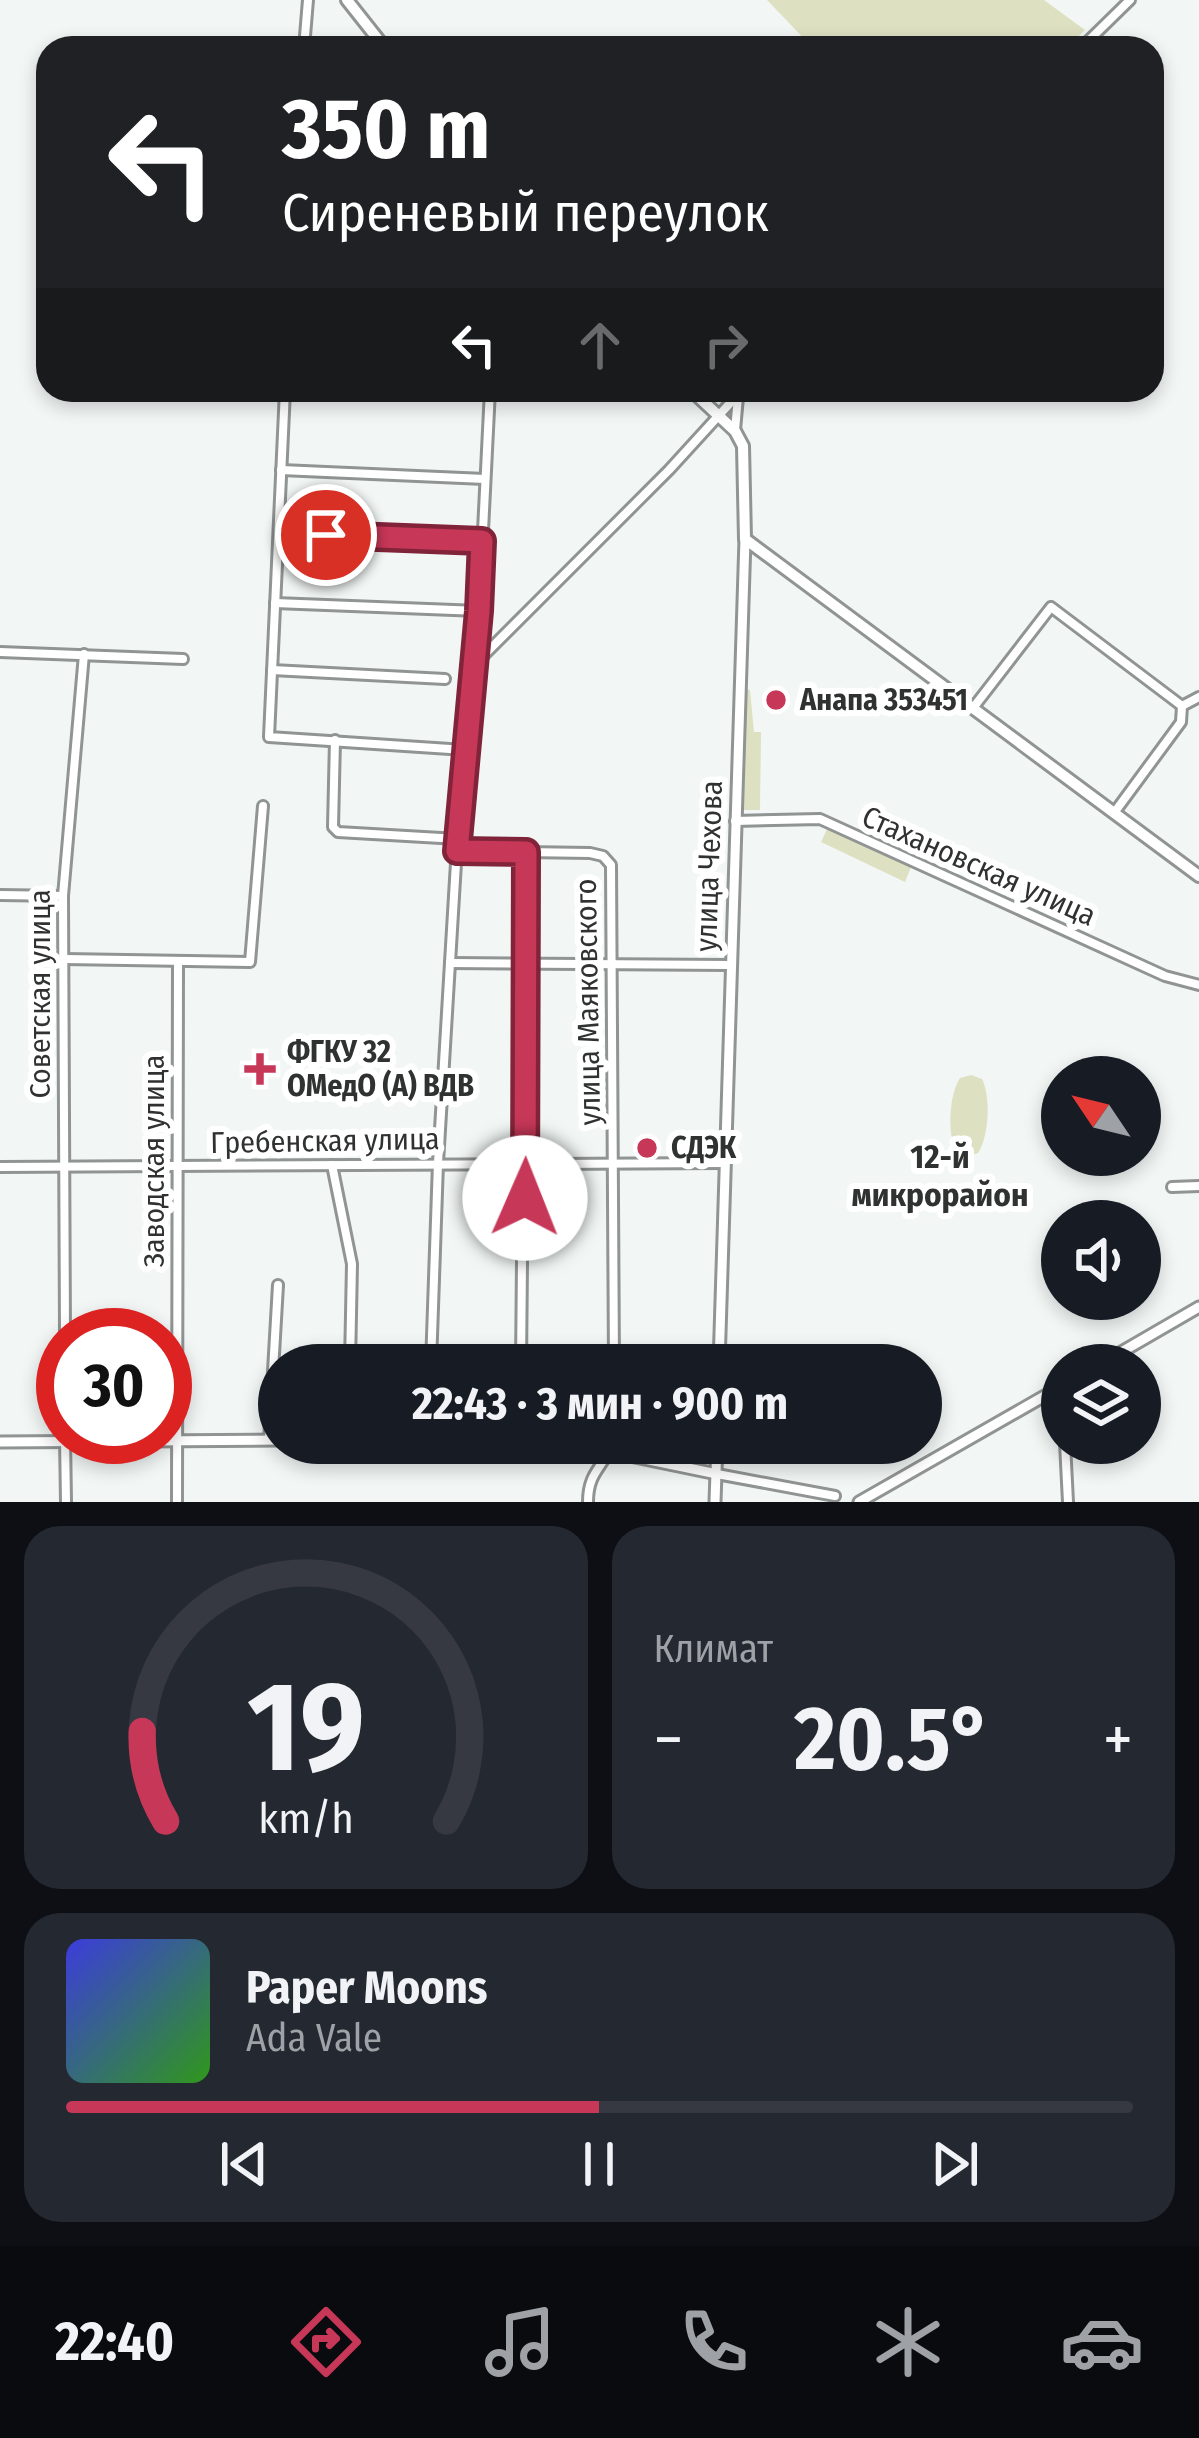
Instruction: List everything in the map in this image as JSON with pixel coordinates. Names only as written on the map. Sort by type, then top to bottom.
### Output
[{"type":"main road","points":[[347,0],[376,36]]},
{"type":"main road","points":[[705,402],[735,431]]},
{"type":"main road","name":"улица Чехова","points":[[735,431],[746,459],[746,539]]},
{"type":"main road","points":[[746,539],[1199,876]]},
{"type":"street","points":[[305,36],[308,0]]},
{"type":"street","points":[[1093,36],[1130,0]]},
{"type":"street","points":[[284,402],[269,737],[465,751]]},
{"type":"street","points":[[432,1344],[450,963],[479,611],[489,402]]},
{"type":"street","points":[[473,666],[730,402]]},
{"type":"street","points":[[735,431],[737,402]]},
{"type":"street","points":[[281,470],[485,478]]},
{"type":"street","points":[[279,533],[482,541]]},
{"type":"street","name":"улица Чехова","points":[[719,1344],[746,539]]},
{"type":"street","points":[[275,603],[479,611]]},
{"type":"street","points":[[973,708],[1051,607],[1182,706]]},
{"type":"street","points":[[0,652],[183,659]]},
{"type":"street","name":"Советская улица","points":[[64,1308],[63,896],[84,655]]},
{"type":"street","points":[[272,670],[445,679]]},
{"type":"street","points":[[1182,706],[1199,698]]},
{"type":"street","points":[[1114,813],[1181,722],[1182,706]]},
{"type":"street","points":[[335,740],[333,827],[338,832],[458,839]]},
{"type":"street","points":[[64,959],[250,962],[263,806]]},
{"type":"street","name":"Стахановская улица","points":[[735,821],[820,819],[1165,976],[1199,985]]},
{"type":"street","points":[[457,851],[526,852],[522,1344]]},
{"type":"street","name":"улица Маяковского","points":[[526,852],[603,856],[613,875],[614,1344]]},
{"type":"street","points":[[0,895],[63,896]]},
{"type":"street","name":"Заводская улица","points":[[177,1308],[178,963]]},
{"type":"street","points":[[450,963],[730,965]]},
{"type":"street","name":"Гребенская улица","points":[[0,1167],[723,1162]]},
{"type":"street","points":[[332,1164],[352,1264],[350,1344]]},
{"type":"street","points":[[1172,1187],[1199,1186]]},
{"type":"street","points":[[276,1344],[278,1285]]},
{"type":"street","points":[[1135,1344],[1199,1307]]},
{"type":"street","points":[[859,1502],[874,1498],[1041,1398]]},
{"type":"street","points":[[192,1440],[258,1440]]},
{"type":"street","points":[[0,1442],[36,1441]]},
{"type":"street","points":[[65,1464],[66,1502]]},
{"type":"street","name":"Заводская улица","points":[[177,1464],[177,1502]]},
{"type":"street","points":[[588,1502],[597,1464]]},
{"type":"street","points":[[677,1464],[835,1496]]},
{"type":"street","points":[[715,1502],[717,1464]]},
{"type":"street","points":[[1066,1464],[1068,1502]]},
{"type":"green space","points":[[767,0],[1044,0],[1085,30],[1079,36],[802,36]]},
{"type":"green space","points":[[744,689],[750,690],[754,732],[761,732],[760,810],[741,810]]},
{"type":"green space","points":[[828,827],[911,867],[905,882],[821,842]]},
{"type":"green space","points":[[960,1078],[982,1079],[987,1116],[978,1153],[967,1156],[956,1151],[951,1114]]},
{"type":"place","name":"Анапа 353451","points":[[776,700]]},
{"type":"place","name":"ФГКУ 32 ОМедО (А) ВДВ","points":[[260,1069]]},
{"type":"place","name":"СДЭК","points":[[647,1148]]},
{"type":"district","name":"12-й микрорайон","points":[[940,1176]]},
{"type":"route","points":[[326,535],[482,541],[457,851],[526,852],[525,1198]]}]
